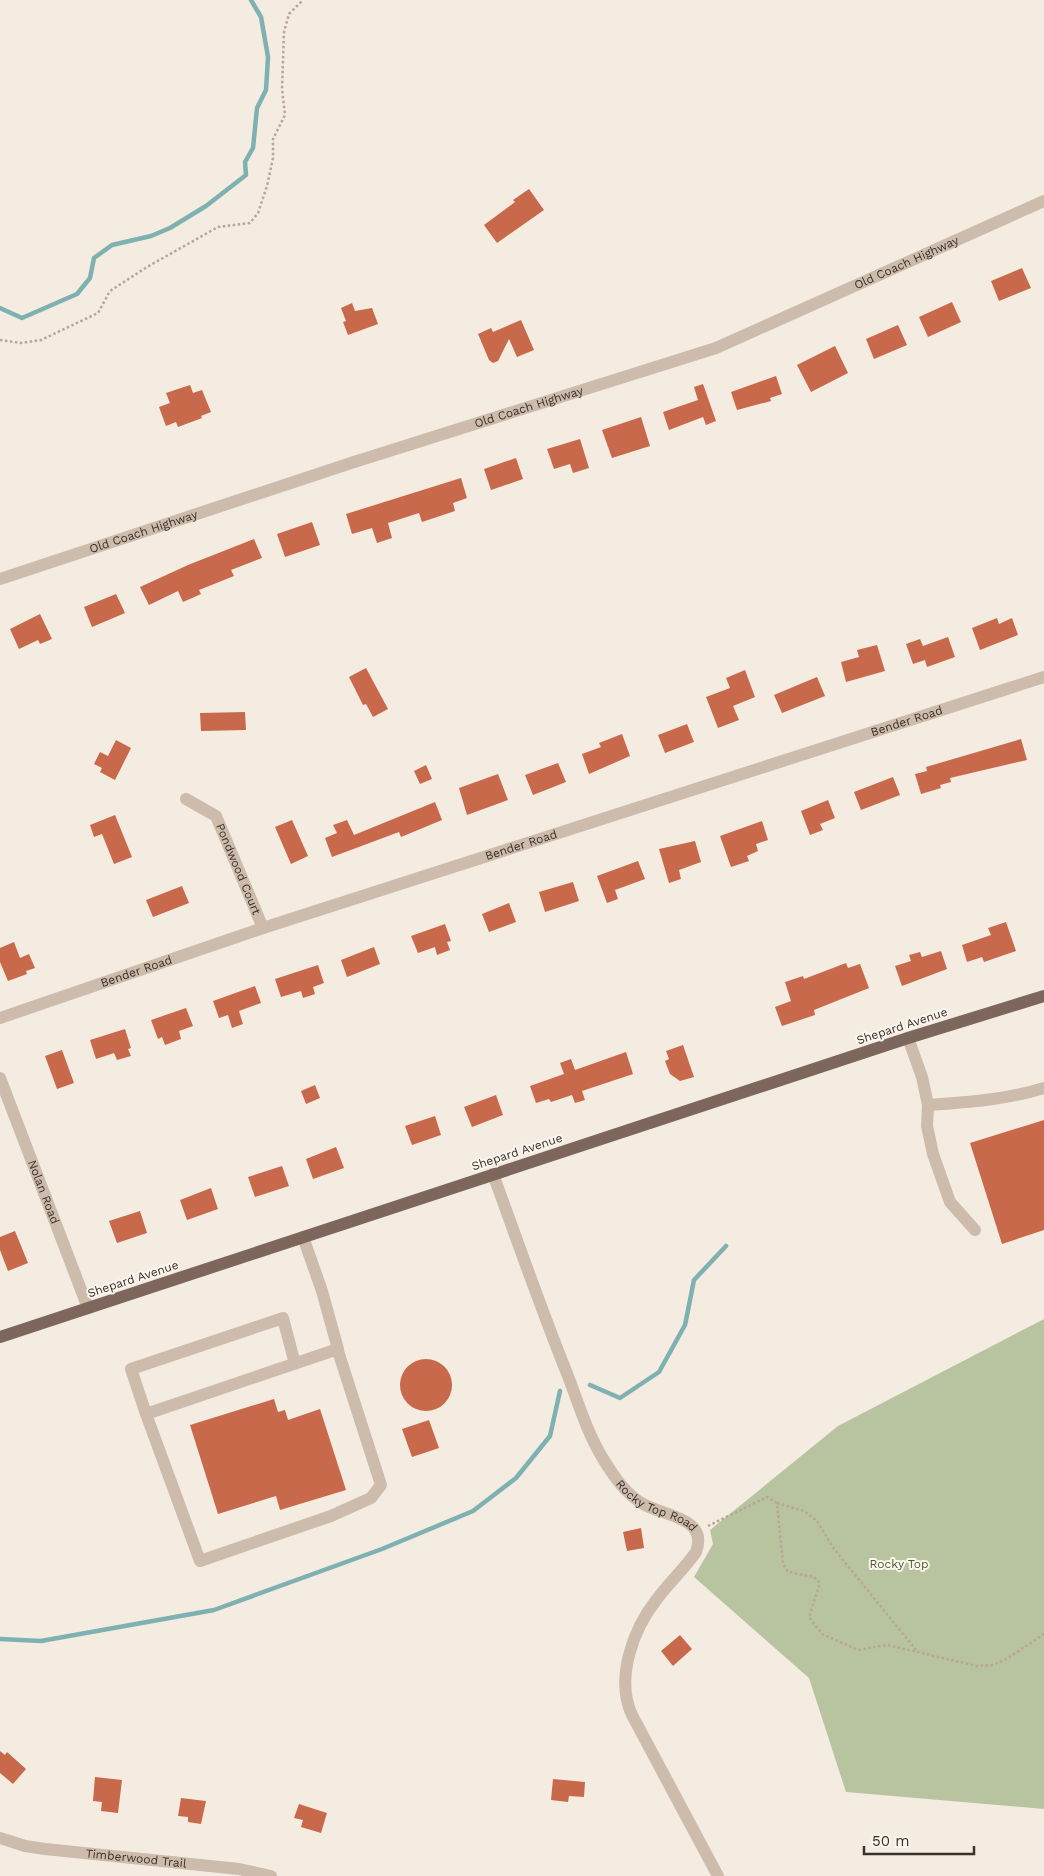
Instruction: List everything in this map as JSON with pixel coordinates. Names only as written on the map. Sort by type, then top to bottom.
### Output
[{"type":"main road","name":"Shepard Avenue","points":[[0,1337],[908,1038],[1044,996]]},
{"type":"street","name":"Old Coach Highway","points":[[0,578],[351,463],[716,348],[751,335],[1044,201]]},
{"type":"street","name":"Bender Road","points":[[0,1018],[263,928],[1044,677]]},
{"type":"street","name":"Pondwood Court","points":[[186,799],[216,816],[263,928]]},
{"type":"street","points":[[908,1038],[922,1077],[928,1105],[927,1126],[932,1154],[950,1202],[975,1230]]},
{"type":"street","name":"Nolan Road","points":[[0,1078],[88,1308]]},
{"type":"street","points":[[928,1105],[1018,1096],[1044,1088]]},
{"type":"street","name":"Rocky Top Road","points":[[493,1174],[546,1323],[590,1433],[603,1458],[624,1489],[632,1496],[654,1510],[689,1522],[697,1532],[700,1544],[696,1552],[657,1599],[640,1627],[627,1669],[624,1690],[632,1715],[718,1876]]},
{"type":"street","points":[[296,1364],[283,1318],[131,1369],[200,1561],[332,1516],[371,1498],[381,1485],[337,1348],[322,1291],[303,1237]]},
{"type":"street","points":[[146,1414],[296,1364],[337,1348]]},
{"type":"street","name":"Timberwood Trail","points":[[0,1838],[25,1846],[45,1849],[239,1869],[271,1876]]},
{"type":"path","points":[[0,340],[21,343],[41,340],[98,313],[110,291],[147,267],[218,227],[250,223],[258,213],[267,186],[273,158],[273,138],[285,115],[282,89],[284,32],[289,14],[303,0]]},
{"type":"path","points":[[697,1532],[767,1497],[777,1503],[804,1511],[817,1521],[834,1549],[918,1652]]},
{"type":"path","points":[[777,1503],[783,1564],[788,1572],[814,1577],[820,1583],[813,1598],[809,1617],[822,1634],[858,1650],[887,1645],[977,1666],[993,1665],[1008,1658],[1044,1634]]},
{"type":"green space","name":"Rocky Top","points":[[1044,1319],[1044,1809],[846,1792],[809,1678],[694,1577],[713,1544],[710,1530],[838,1426]]},
{"type":"building","points":[[529,189],[544,210],[497,243],[484,225]]},
{"type":"building","points":[[1022,268],[1031,288],[999,301],[991,281]]},
{"type":"building","points":[[952,302],[961,322],[928,337],[919,317]]},
{"type":"building","points":[[352,303],[355,311],[372,308],[378,324],[348,335],[343,322],[346,321],[341,308]]},
{"type":"building","points":[[521,320],[534,350],[517,357],[509,339],[498,361],[493,363],[489,360],[478,334],[491,328],[493,332]]},
{"type":"building","points":[[898,325],[907,345],[874,359],[866,339]]},
{"type":"building","points":[[835,346],[848,373],[811,392],[797,365]]},
{"type":"building","points":[[776,376],[782,394],[770,398],[771,401],[737,410],[731,392]]},
{"type":"building","points":[[703,384],[716,421],[706,425],[703,417],[669,430],[663,412],[698,400],[694,387]]},
{"type":"building","points":[[190,385],[193,393],[202,390],[211,412],[201,416],[202,418],[178,427],[176,422],[166,426],[159,407],[170,403],[166,393]]},
{"type":"building","points":[[641,417],[650,446],[612,458],[602,430]]},
{"type":"building","points":[[580,439],[589,468],[573,473],[570,464],[554,469],[547,449]]},
{"type":"building","points":[[516,458],[523,479],[491,490],[484,469]]},
{"type":"building","points":[[461,478],[467,498],[453,503],[455,511],[422,522],[419,513],[388,523],[392,538],[377,543],[372,528],[352,534],[346,514]]},
{"type":"building","points":[[312,522],[320,545],[285,557],[277,534]]},
{"type":"building","points":[[254,539],[262,558],[231,570],[234,576],[199,590],[201,594],[183,602],[178,591],[149,605],[140,587],[188,565]]},
{"type":"building","points":[[116,594],[125,613],[92,627],[84,607]]},
{"type":"building","points":[[40,614],[52,639],[40,644],[38,640],[19,649],[10,629]]},
{"type":"building","points":[[997,618],[999,624],[1012,618],[1018,635],[980,650],[972,628]]},
{"type":"building","points":[[948,637],[955,657],[927,667],[925,660],[913,664],[906,644],[920,639],[923,646]]},
{"type":"building","points":[[877,645],[885,671],[846,682],[841,662],[859,657],[857,650]]},
{"type":"building","points":[[366,668],[388,709],[373,717],[366,704],[363,705],[349,677]]},
{"type":"building","points":[[745,670],[755,697],[733,706],[739,720],[718,728],[706,697],[730,688],[726,678]]},
{"type":"building","points":[[817,677],[825,696],[782,713],[774,695]]},
{"type":"building","points":[[245,712],[246,730],[201,731],[200,713]]},
{"type":"building","points":[[687,724],[694,742],[665,753],[658,735]]},
{"type":"building","points":[[622,734],[630,756],[589,774],[582,754],[601,747],[599,743]]},
{"type":"building","points":[[1021,739],[1027,760],[950,778],[951,782],[940,785],[941,788],[921,794],[915,774],[927,771],[926,767]]},
{"type":"building","points":[[116,740],[131,748],[115,780],[100,772],[102,768],[94,764],[100,752],[108,756]]},
{"type":"building","points":[[558,763],[566,782],[533,795],[525,775]]},
{"type":"building","points":[[426,765],[432,779],[420,784],[414,771]]},
{"type":"building","points":[[498,774],[508,800],[467,815],[459,788]]},
{"type":"building","points":[[893,777],[900,795],[861,810],[854,792]]},
{"type":"building","points":[[828,800],[835,818],[820,824],[823,830],[810,835],[801,811]]},
{"type":"building","points":[[435,802],[442,820],[401,837],[399,832],[332,857],[325,838],[337,833],[333,825],[347,820],[354,835]]},
{"type":"building","points":[[115,815],[132,857],[114,864],[102,834],[94,837],[90,825]]},
{"type":"building","points":[[292,820],[308,856],[291,864],[275,827]]},
{"type":"building","points":[[762,821],[768,840],[756,844],[758,851],[747,856],[749,861],[731,867],[720,836]]},
{"type":"building","points":[[695,841],[701,862],[679,870],[681,879],[669,883],[659,849]]},
{"type":"building","points":[[638,861],[645,879],[615,890],[618,899],[607,903],[597,876]]},
{"type":"building","points":[[573,882],[579,901],[545,912],[539,892]]},
{"type":"building","points":[[182,886],[189,903],[153,917],[146,900]]},
{"type":"building","points":[[509,903],[516,922],[489,932],[482,914]]},
{"type":"building","points":[[1006,922],[1016,951],[984,962],[982,957],[967,962],[962,945],[991,935],[988,928]]},
{"type":"building","points":[[445,924],[451,941],[447,942],[450,950],[437,955],[435,947],[418,953],[411,936]]},
{"type":"building","points":[[14,942],[20,958],[29,954],[35,968],[26,971],[27,974],[8,981],[0,962],[0,948]]},
{"type":"building","points":[[374,947],[380,964],[347,977],[341,960]]},
{"type":"building","points":[[941,951],[947,969],[902,986],[895,966],[911,961],[909,955],[920,952],[922,957]]},
{"type":"building","points":[[846,963],[848,968],[860,964],[869,988],[814,1010],[815,1015],[782,1026],[775,1007],[791,1001],[785,982],[803,976],[804,979]]},
{"type":"building","points":[[318,965],[324,983],[313,987],[315,994],[303,998],[301,991],[281,997],[275,979]]},
{"type":"building","points":[[255,986],[261,1003],[239,1011],[243,1024],[232,1028],[228,1015],[219,1018],[213,1001]]},
{"type":"building","points":[[186,1008],[193,1026],[179,1031],[181,1039],[165,1045],[162,1037],[158,1039],[151,1020]]},
{"type":"building","points":[[125,1029],[131,1048],[128,1049],[131,1056],[117,1060],[114,1053],[96,1059],[90,1040]]},
{"type":"building","points":[[683,1045],[694,1077],[680,1081],[670,1074],[665,1061],[669,1059],[666,1051]]},
{"type":"building","points":[[62,1050],[74,1083],[57,1089],[45,1056]]},
{"type":"building","points":[[626,1052],[633,1074],[582,1091],[585,1100],[575,1103],[572,1095],[551,1102],[549,1099],[536,1103],[530,1086],[564,1074],[560,1063],[571,1059],[575,1070]]},
{"type":"building","points":[[315,1085],[320,1098],[306,1104],[301,1091]]},
{"type":"building","points":[[496,1095],[503,1115],[472,1127],[464,1107]]},
{"type":"building","points":[[435,1116],[441,1135],[412,1145],[405,1126]]},
{"type":"building","points":[[1044,1120],[1044,1230],[1002,1244],[970,1143]]},
{"type":"building","points":[[336,1147],[344,1168],[313,1179],[306,1159]]},
{"type":"building","points":[[282,1166],[289,1186],[255,1197],[248,1177]]},
{"type":"building","points":[[211,1188],[218,1209],[187,1220],[180,1200]]},
{"type":"building","points":[[140,1211],[147,1233],[117,1243],[109,1221]]},
{"type":"building","points":[[15,1231],[28,1263],[8,1271],[0,1250],[0,1237]]},
{"type":"building","points":[[426,1359],[436,1361],[444,1367],[450,1375],[452,1385],[450,1395],[444,1403],[436,1409],[426,1411],[416,1409],[408,1403],[402,1395],[400,1385],[402,1375],[408,1367],[416,1361]]},
{"type":"building","points":[[274,1399],[278,1412],[285,1410],[288,1420],[320,1409],[346,1490],[280,1510],[276,1496],[218,1514],[190,1425]]},
{"type":"building","points":[[429,1420],[439,1448],[412,1457],[402,1429]]},
{"type":"building","points":[[641,1528],[644,1548],[627,1551],[623,1532]]},
{"type":"building","points":[[680,1635],[692,1649],[673,1666],[661,1651]]},
{"type":"building","points":[[0,1751],[5,1755],[7,1752],[26,1769],[13,1784],[0,1773]]},
{"type":"building","points":[[95,1777],[122,1780],[118,1813],[101,1811],[102,1802],[93,1801]]},
{"type":"building","points":[[553,1779],[585,1782],[584,1797],[569,1796],[568,1802],[551,1800]]},
{"type":"building","points":[[181,1798],[206,1801],[201,1824],[188,1822],[188,1817],[178,1816]]},
{"type":"building","points":[[299,1804],[327,1813],[321,1833],[301,1827],[303,1820],[294,1818]]},
{"type":"waterway","points":[[0,308],[22,318],[77,294],[90,278],[94,258],[112,245],[151,236],[170,228],[206,206],[246,175],[245,162],[253,148],[257,108],[266,90],[268,57],[261,17],[251,0]]},
{"type":"waterway","points":[[590,1385],[620,1398],[659,1372],[685,1325],[694,1280],[726,1246]]},
{"type":"waterway","points":[[0,1639],[41,1641],[214,1610],[382,1549],[473,1511],[516,1478],[550,1436],[560,1391]]}]
